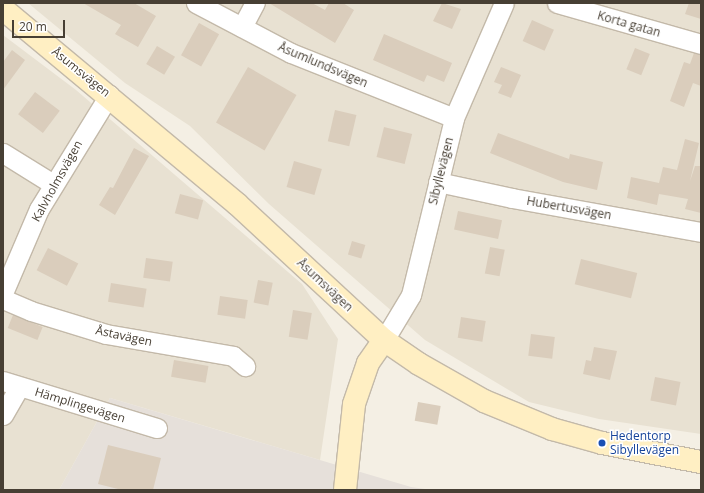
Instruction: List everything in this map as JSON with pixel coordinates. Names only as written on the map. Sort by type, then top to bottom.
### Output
[{"type":"street","name":"Åsumlundsvägen","points":[[196,3],[291,53],[454,118]]},
{"type":"street","points":[[242,27],[255,3]]},
{"type":"street","name":"Sibyllevägen","points":[[384,340],[411,295],[454,118],[504,3]]},
{"type":"street","name":"Korta gatan","points":[[557,3],[701,44]]},
{"type":"street","name":"Åsumsvägen","points":[[3,9],[109,95],[238,204],[384,340],[450,383],[539,424],[602,443],[701,462]]},
{"type":"street","name":"Kalvholmsvägen","points":[[3,293],[39,209],[109,95]]},
{"type":"street","points":[[3,153],[53,184]]},
{"type":"street","name":"Hubertusvägen","points":[[438,182],[512,198],[701,232]]},
{"type":"street","name":"Åstavägen","points":[[3,299],[31,311],[106,334],[233,356],[245,366]]},
{"type":"street","points":[[344,490],[356,398],[368,363],[384,340]]},
{"type":"street","points":[[3,415],[11,384]]},
{"type":"street","name":"Hämplingevägen","points":[[11,384],[156,428]]},
{"type":"shaded area","points":[[28,3],[701,3],[701,434],[599,419],[529,402],[425,340],[269,204],[190,126],[125,83]]},
{"type":"shaded area","points":[[3,35],[76,90],[302,284],[338,339],[320,460],[110,398],[59,490],[3,490]]},
{"type":"shaded area","points":[[110,398],[411,487],[432,490],[59,490]]},
{"type":"building","points":[[83,3],[134,3],[156,16],[138,47],[115,34],[121,25]]},
{"type":"building","points":[[269,3],[312,3],[325,10],[329,3],[343,3],[354,10],[335,43]]},
{"type":"building","points":[[442,3],[461,9],[452,29],[433,21]]},
{"type":"building","points":[[689,3],[701,3],[701,19],[685,14]]},
{"type":"building","points":[[532,20],[554,30],[545,51],[523,41]]},
{"type":"building","points":[[199,23],[219,34],[201,67],[181,55]]},
{"type":"building","points":[[384,34],[452,63],[444,82],[427,75],[424,82],[373,60]]},
{"type":"building","points":[[157,46],[175,57],[164,75],[146,64]]},
{"type":"building","points":[[635,48],[650,54],[641,75],[626,69]]},
{"type":"building","points":[[12,50],[25,60],[3,90],[3,62]]},
{"type":"building","points":[[694,53],[701,55],[701,86],[693,83],[684,107],[670,101],[684,62],[690,64]]},
{"type":"building","points":[[248,67],[296,95],[264,150],[216,122]]},
{"type":"building","points":[[501,67],[521,75],[511,98],[498,93],[502,85],[494,82]]},
{"type":"building","points":[[35,92],[60,111],[43,133],[18,114]]},
{"type":"building","points":[[335,110],[356,115],[349,146],[328,141]]},
{"type":"building","points":[[384,127],[412,134],[405,164],[377,157]]},
{"type":"building","points":[[498,133],[569,159],[570,154],[603,162],[597,190],[563,182],[490,153]]},
{"type":"building","points":[[685,139],[699,143],[690,181],[695,166],[701,166],[701,213],[685,209],[688,199],[659,194],[657,205],[627,198],[631,177],[659,183],[663,167],[677,170]]},
{"type":"building","points":[[134,148],[149,156],[115,215],[99,205],[110,187],[113,188]]},
{"type":"building","points":[[294,161],[322,169],[314,195],[287,187]]},
{"type":"building","points":[[180,194],[203,200],[198,220],[175,213]]},
{"type":"building","points":[[458,211],[502,220],[498,239],[454,230]]},
{"type":"building","points":[[352,241],[365,245],[361,258],[348,254]]},
{"type":"building","points":[[490,247],[505,250],[500,276],[485,274]]},
{"type":"building","points":[[48,248],[78,263],[67,286],[37,270]]},
{"type":"building","points":[[146,258],[173,262],[170,282],[143,278]]},
{"type":"building","points":[[581,259],[637,273],[631,298],[575,284]]},
{"type":"building","points":[[258,280],[273,283],[268,305],[254,303]]},
{"type":"building","points":[[111,283],[147,289],[144,307],[108,302]]},
{"type":"building","points":[[220,296],[248,300],[245,319],[217,315]]},
{"type":"building","points":[[293,310],[312,313],[308,340],[289,337]]},
{"type":"building","points":[[13,315],[43,327],[37,340],[8,328]]},
{"type":"building","points":[[461,317],[486,321],[482,342],[458,338]]},
{"type":"building","points":[[531,334],[555,337],[552,359],[528,356]]},
{"type":"building","points":[[594,347],[617,351],[610,380],[583,374],[586,360],[591,361]]},
{"type":"building","points":[[174,360],[208,366],[206,383],[171,377]]},
{"type":"building","points":[[655,377],[681,382],[676,406],[650,401]]},
{"type":"building","points":[[418,402],[441,406],[437,425],[415,421]]},
{"type":"building","points":[[108,445],[161,458],[153,490],[122,490],[98,484]]},
{"type":"place","name":"Hedentorp Sibyllevägen","points":[[602,443]]}]
